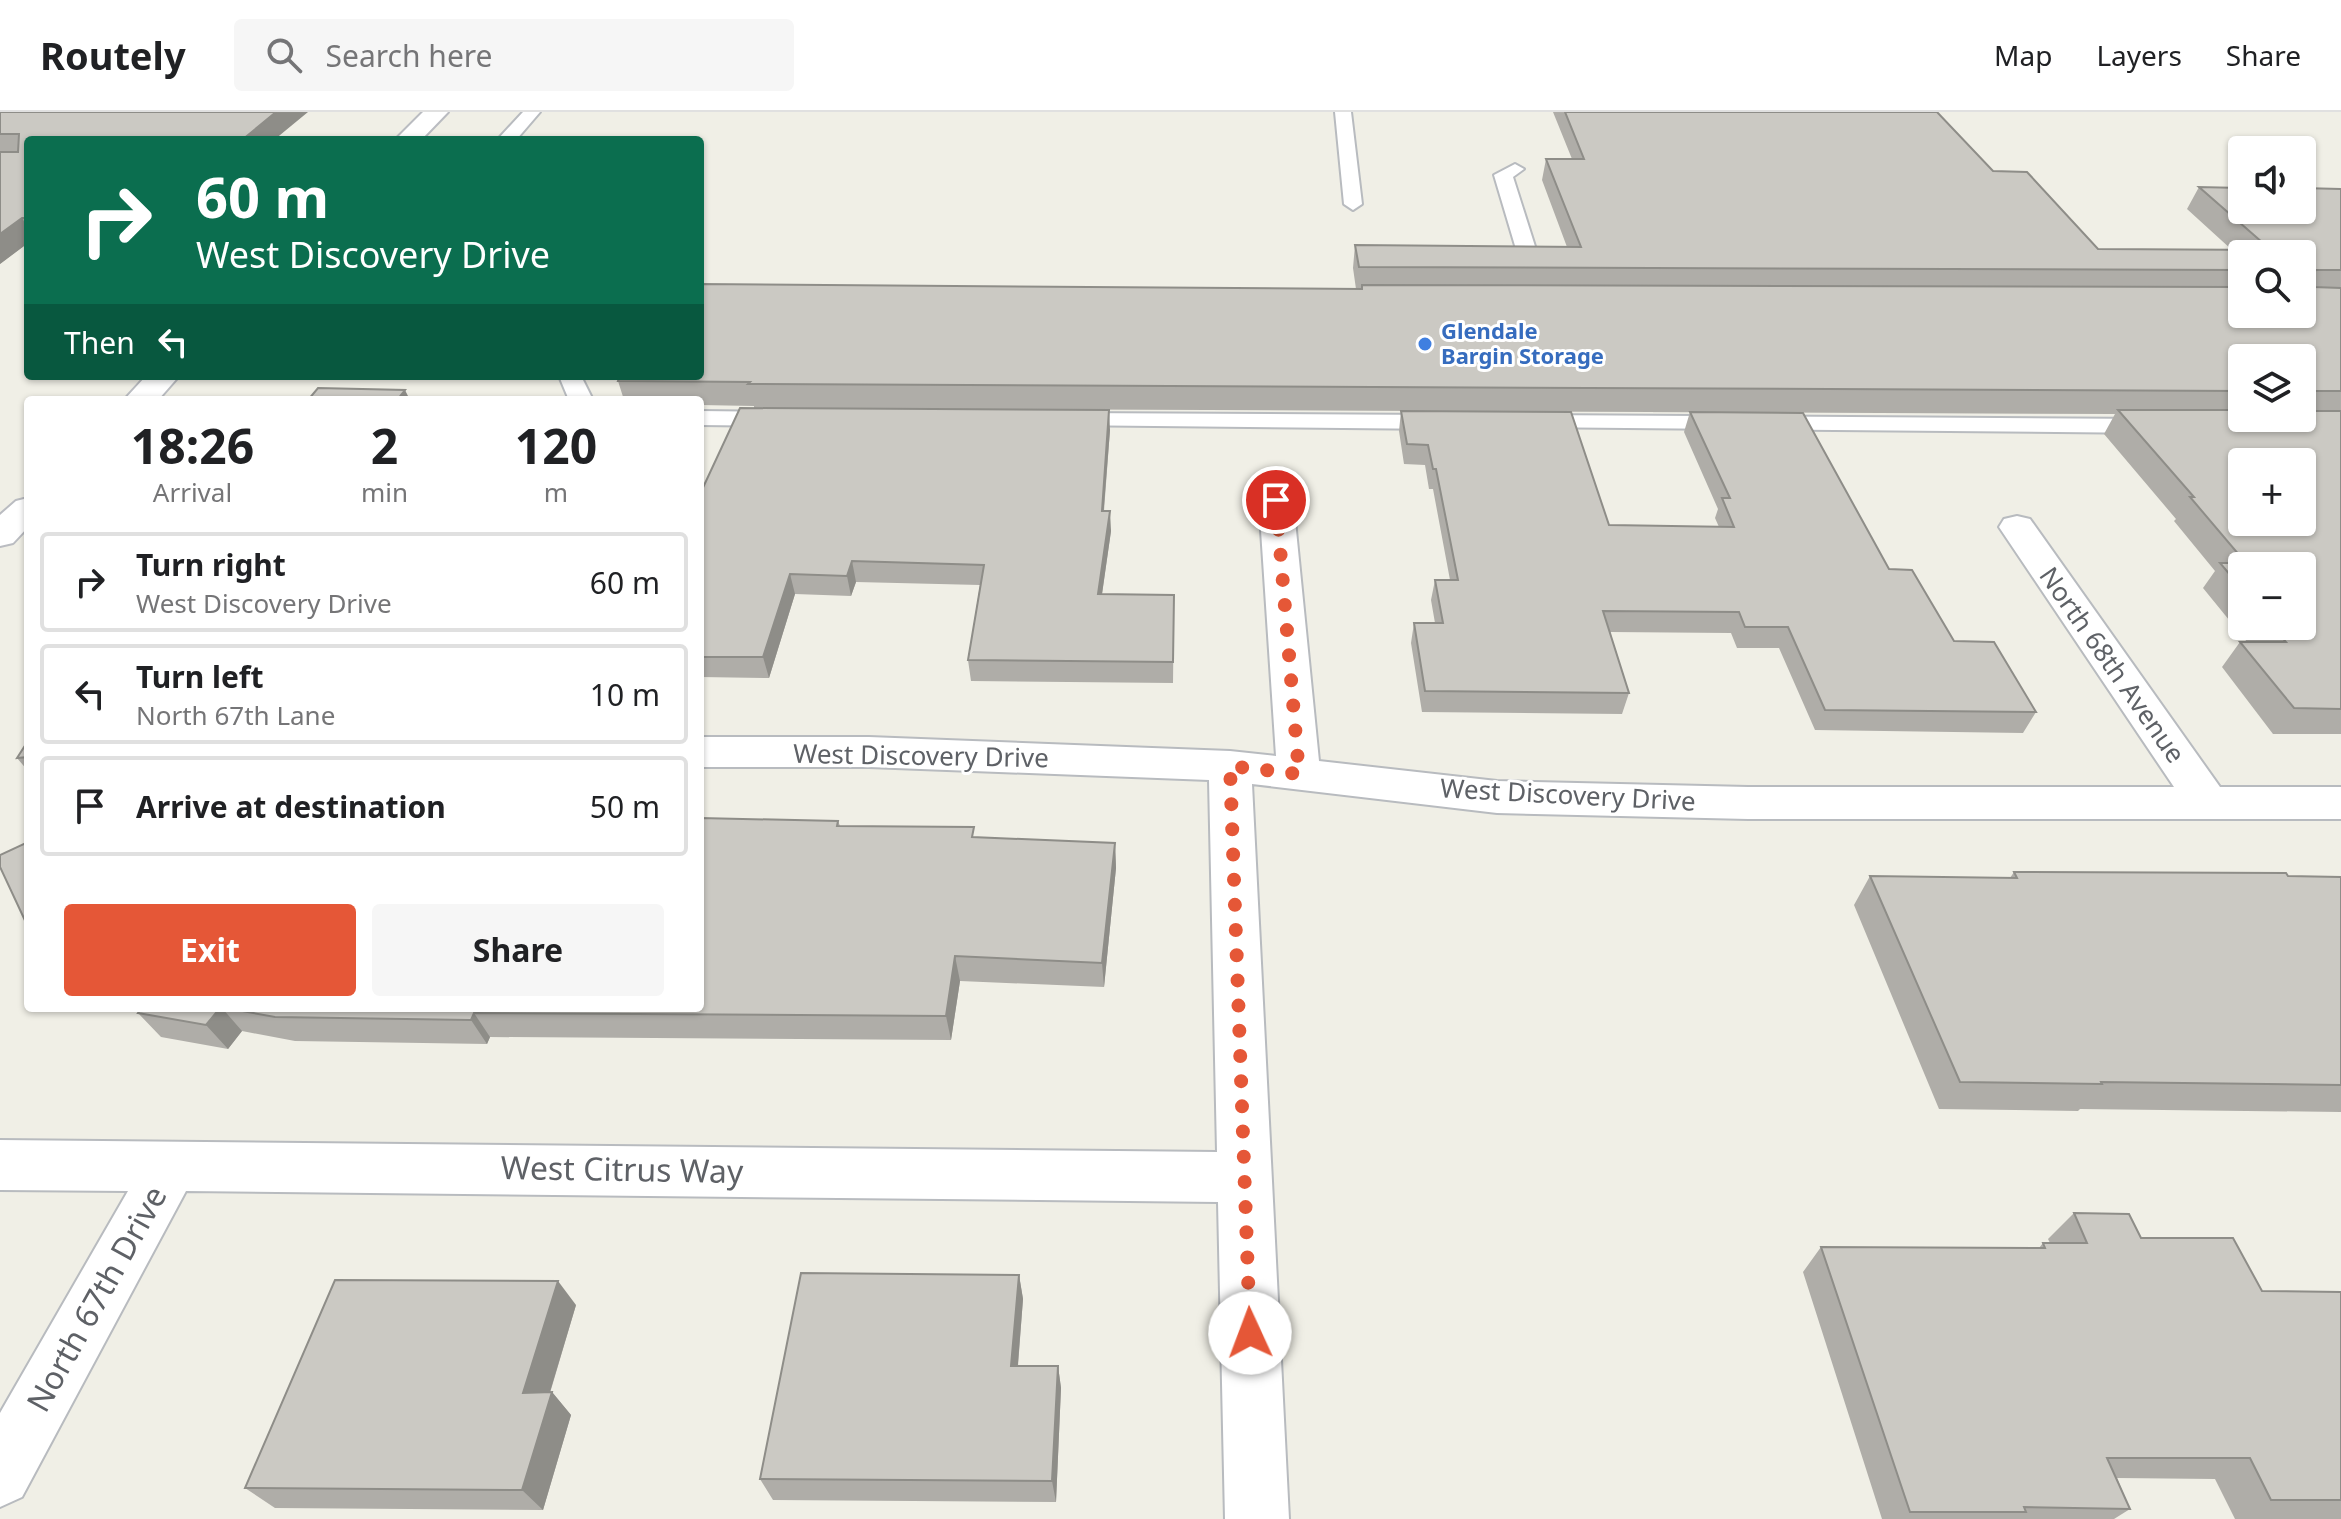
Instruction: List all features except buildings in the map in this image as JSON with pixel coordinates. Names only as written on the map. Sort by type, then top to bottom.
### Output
[{"type":"street","points":[[411,136],[436,112]]},
{"type":"street","points":[[144,396],[160,380]]},
{"type":"street","points":[[1276,500],[1299,774]]},
{"type":"street","points":[[0,535],[24,512]]},
{"type":"street","name":"North 68th Avenue","points":[[2017,527],[2208,803]]},
{"type":"street","name":"West Discovery Drive","points":[[704,752],[869,752],[1230,766],[1497,797],[1748,803],[2341,803]]},
{"type":"street","points":[[1230,766],[1257,1519]]},
{"type":"street","name":"West Citrus Way","points":[[0,1165],[1244,1177]]},
{"type":"street","name":"North 67th Drive","points":[[0,1475],[172,1165]]},
{"type":"lane","points":[[510,136],[532,112]]},
{"type":"lane","points":[[1343,112],[1353,204]]},
{"type":"lane","points":[[1515,169],[1503,175],[1529,259]]},
{"type":"lane","points":[[704,418],[795,419]]},
{"type":"lane","points":[[1047,420],[1471,422]]},
{"type":"lane","points":[[1502,422],[2183,426]]},
{"type":"place","name":"Glendale Bargin Storage","points":[[1425,344]]},
{"type":"route","points":[[1250,1333],[1230,766],[1299,774],[1276,500]]}]
